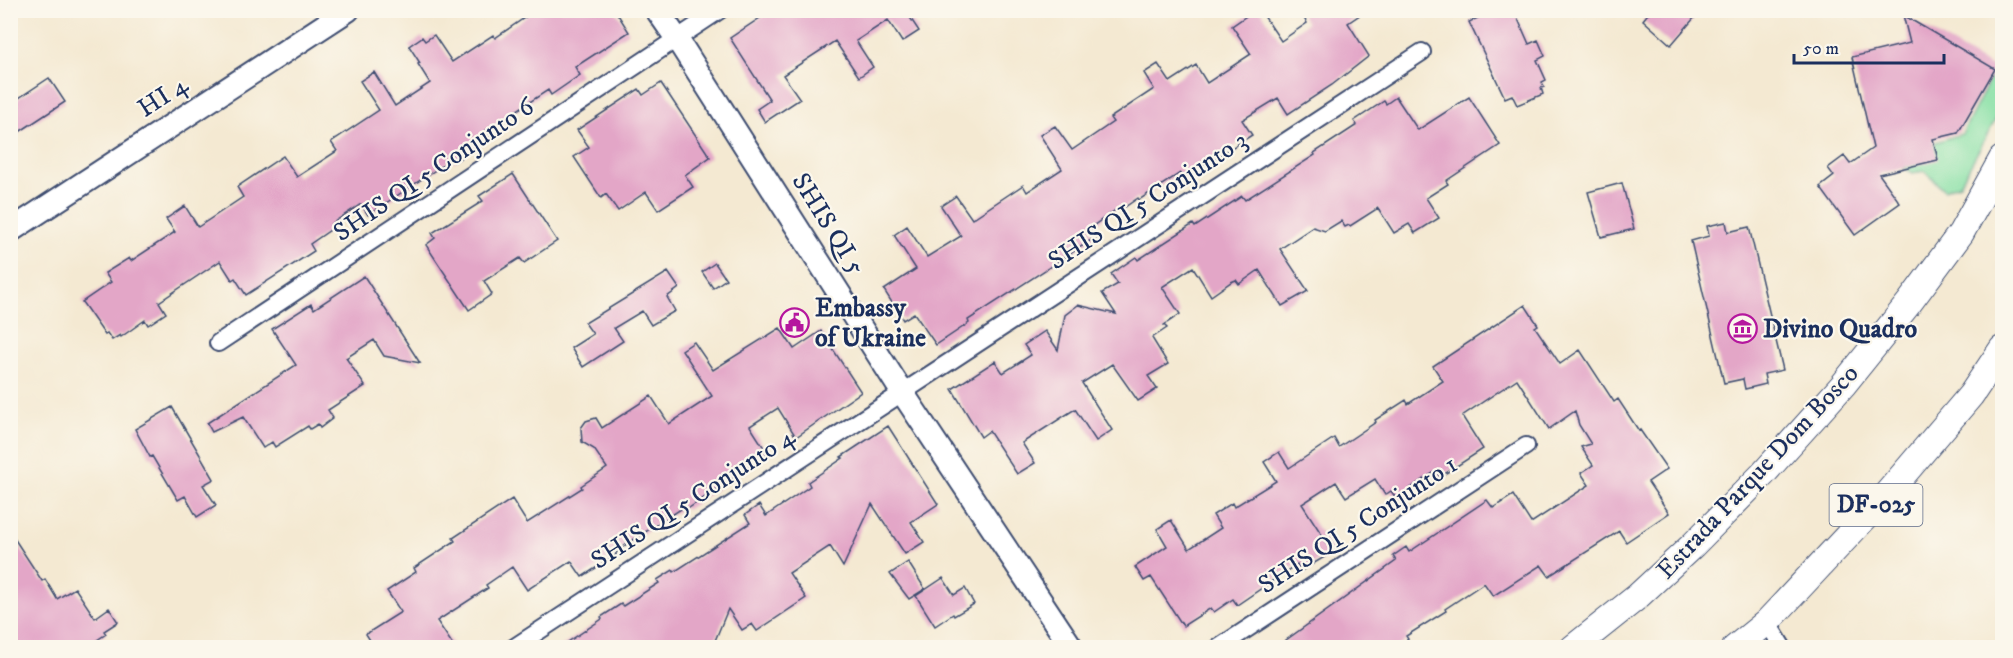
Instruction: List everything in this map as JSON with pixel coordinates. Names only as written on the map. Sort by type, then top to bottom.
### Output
[{"type":"main road","name":"Estrada Parque Dom Bosco","points":[[1573,648],[1637,597],[1686,552],[1763,474],[1843,385],[1910,303],[1961,233],[2002,159]]},
{"type":"main road","name":"DF-025","points":[[1735,648],[1767,622],[1885,496],[1971,395],[2002,349]]},
{"type":"street","name":"HI 4","points":[[10,231],[348,10]]},
{"type":"street","name":"SHIS QI 5","points":[[657,10],[902,392],[1072,648]]},
{"type":"street","name":"SHIS QI 5 Conjunto 6","points":[[218,344],[720,10]]},
{"type":"street","name":"SHIS QI 5 Conjunto 3","points":[[902,392],[1422,52]]},
{"type":"street","name":"SHIS QI 5 Conjunto 4","points":[[513,648],[902,392]]},
{"type":"street","name":"SHIS QI 5 Conjunto 1","points":[[1218,648],[1526,446]]},
{"type":"street","points":[[1767,622],[1783,648]]},
{"type":"green space","points":[[2002,56],[2002,108],[1960,184],[1944,190],[1925,171],[1913,173],[1884,158],[1962,134]]},
{"type":"building","points":[[536,10],[615,10],[629,32],[575,67],[580,75],[551,95],[548,90],[485,131],[489,137],[483,141],[484,143],[454,162],[452,159],[368,215],[361,204],[331,224],[333,228],[310,244],[314,251],[246,295],[235,278],[232,280],[220,261],[159,302],[166,313],[148,325],[145,320],[121,337],[120,335],[112,340],[107,333],[105,335],[82,302],[111,282],[105,273],[129,258],[131,261],[175,232],[166,219],[185,206],[198,227],[243,197],[237,187],[283,156],[297,177],[337,151],[331,142],[379,110],[360,81],[374,72],[395,106],[430,83],[409,46],[422,37],[425,41],[434,35],[452,62],[493,35],[495,38]]},
{"type":"building","points":[[772,10],[905,10],[919,31],[902,42],[888,20],[856,41],[873,67],[859,77],[835,41],[783,75],[800,99],[765,122],[757,109],[770,100],[730,38]]},
{"type":"building","points":[[1255,10],[1260,10],[1281,41],[1307,23],[1299,10],[1367,10],[1348,23],[1369,56],[1332,85],[1288,114],[1278,98],[1242,120],[1252,135],[1183,179],[1180,173],[1139,200],[1138,198],[1122,209],[1120,207],[1090,228],[1096,237],[968,320],[969,323],[936,345],[914,313],[903,320],[884,290],[916,269],[894,235],[907,226],[927,257],[961,236],[941,206],[956,196],[972,219],[1023,185],[1027,192],[1062,169],[1040,135],[1055,126],[1072,150],[1113,122],[1110,118],[1154,89],[1144,73],[1158,64],[1170,82],[1196,65],[1207,83],[1251,54],[1232,26]]},
{"type":"building","points":[[1495,10],[1514,10],[1529,44],[1538,40],[1545,56],[1537,60],[1546,80],[1542,82],[1543,94],[1517,105],[1512,95],[1505,98],[1469,22]]},
{"type":"building","points":[[1651,10],[1701,10],[1671,45],[1643,20]]},
{"type":"building","points":[[1903,15],[1995,69],[1958,133],[1933,139],[1938,160],[1879,174],[1900,203],[1855,235],[1820,187],[1834,176],[1828,168],[1844,156],[1850,164],[1873,148],[1852,57],[1910,43]]},
{"type":"building","points":[[49,78],[65,102],[10,138],[10,104]]},
{"type":"building","points":[[661,83],[710,157],[685,175],[693,187],[658,210],[646,192],[618,211],[606,194],[601,198],[574,157],[589,147],[577,130],[639,89],[643,95]]},
{"type":"building","points":[[1396,97],[1418,130],[1469,97],[1500,145],[1446,181],[1448,184],[1426,198],[1439,218],[1415,233],[1409,224],[1394,233],[1378,208],[1350,226],[1345,227],[1341,221],[1325,231],[1313,227],[1280,249],[1308,291],[1282,306],[1259,270],[1239,284],[1236,280],[1231,282],[1211,296],[1193,267],[1162,287],[1180,314],[1164,325],[1167,328],[1152,338],[1168,364],[1148,376],[1157,389],[1138,401],[1112,364],[1082,383],[1112,430],[1096,441],[1075,409],[1022,443],[1035,463],[1017,474],[989,431],[981,437],[952,389],[995,361],[1003,373],[1031,355],[1024,345],[1045,331],[1058,350],[1065,315],[1078,305],[1116,314],[1102,293],[1118,284],[1111,274],[1136,257],[1138,260],[1193,224],[1195,227],[1242,196],[1245,200],[1357,125],[1354,121],[1384,101],[1386,104]]},
{"type":"building","points":[[513,174],[557,241],[524,263],[520,258],[484,281],[492,294],[469,310],[426,245],[435,238],[432,233],[483,201],[479,196]]},
{"type":"building","points":[[1622,183],[1634,229],[1601,237],[1588,192]]},
{"type":"building","points":[[1726,222],[1728,232],[1749,227],[1783,370],[1764,374],[1766,384],[1745,389],[1743,379],[1724,383],[1691,241],[1709,236],[1707,226]]},
{"type":"building","points":[[715,263],[726,279],[713,288],[702,272]]},
{"type":"building","points":[[668,272],[679,288],[667,297],[675,311],[651,325],[642,311],[614,328],[623,341],[583,367],[571,348],[593,334],[585,323]]},
{"type":"building","points":[[364,276],[420,363],[384,356],[374,340],[346,358],[365,386],[328,410],[333,418],[320,428],[318,424],[310,429],[308,426],[275,447],[272,442],[263,448],[243,417],[212,432],[207,423],[296,365],[272,329],[311,304],[314,309]]},
{"type":"building","points":[[1525,305],[1538,325],[1535,327],[1560,364],[1580,350],[1614,402],[1618,399],[1667,469],[1648,482],[1669,513],[1626,542],[1619,531],[1549,576],[1541,565],[1493,596],[1484,583],[1445,609],[1446,611],[1406,636],[1408,639],[1396,648],[1275,648],[1396,561],[1393,556],[1406,547],[1409,552],[1487,500],[1493,508],[1513,495],[1531,523],[1589,485],[1581,473],[1593,465],[1581,447],[1591,444],[1579,425],[1575,411],[1549,429],[1517,379],[1462,416],[1483,449],[1440,477],[1436,471],[1409,489],[1412,492],[1398,501],[1391,491],[1385,495],[1375,479],[1346,497],[1336,482],[1302,504],[1333,552],[1301,571],[1297,564],[1237,605],[1233,599],[1214,612],[1211,608],[1183,626],[1151,577],[1144,581],[1135,567],[1167,546],[1157,529],[1171,520],[1189,549],[1221,528],[1213,515],[1232,503],[1234,507],[1276,481],[1264,462],[1279,452],[1289,468],[1334,438],[1339,447],[1406,400],[1408,404],[1443,381],[1433,366]]},
{"type":"building","points":[[780,328],[794,349],[821,331],[861,392],[796,437],[778,408],[750,426],[768,454],[686,510],[684,507],[628,543],[616,555],[582,577],[571,561],[527,590],[512,567],[486,585],[488,588],[437,621],[455,648],[375,648],[366,634],[401,612],[387,591],[416,572],[414,568],[455,541],[453,538],[512,499],[527,523],[582,488],[581,486],[607,468],[594,449],[582,442],[581,428],[586,421],[596,418],[602,428],[651,396],[669,424],[712,396],[682,350],[694,342],[713,370]]},
{"type":"building","points":[[172,407],[214,479],[203,485],[216,505],[197,517],[185,496],[178,500],[135,429]]},
{"type":"building","points":[[888,426],[938,504],[911,522],[924,542],[905,554],[872,504],[843,567],[830,546],[789,573],[806,598],[757,631],[752,624],[742,630],[728,609],[712,648],[559,648],[621,604],[623,606],[659,583],[657,580],[673,570],[674,572],[750,523],[745,515],[759,505],[766,516],[810,486],[808,482],[843,458],[841,457]]},
{"type":"building","points":[[10,532],[42,581],[45,579],[57,599],[75,588],[95,618],[109,608],[118,622],[104,631],[106,634],[85,648],[17,648],[10,637]]},
{"type":"building","points":[[908,562],[925,589],[909,599],[890,574]]},
{"type":"building","points":[[943,578],[954,595],[965,588],[974,604],[935,626],[916,596]]},
{"type":"place","name":"Embassy of Ukraine","points":[[794,323]]},
{"type":"place","name":"Divino Quadro","points":[[1742,329]]}]
